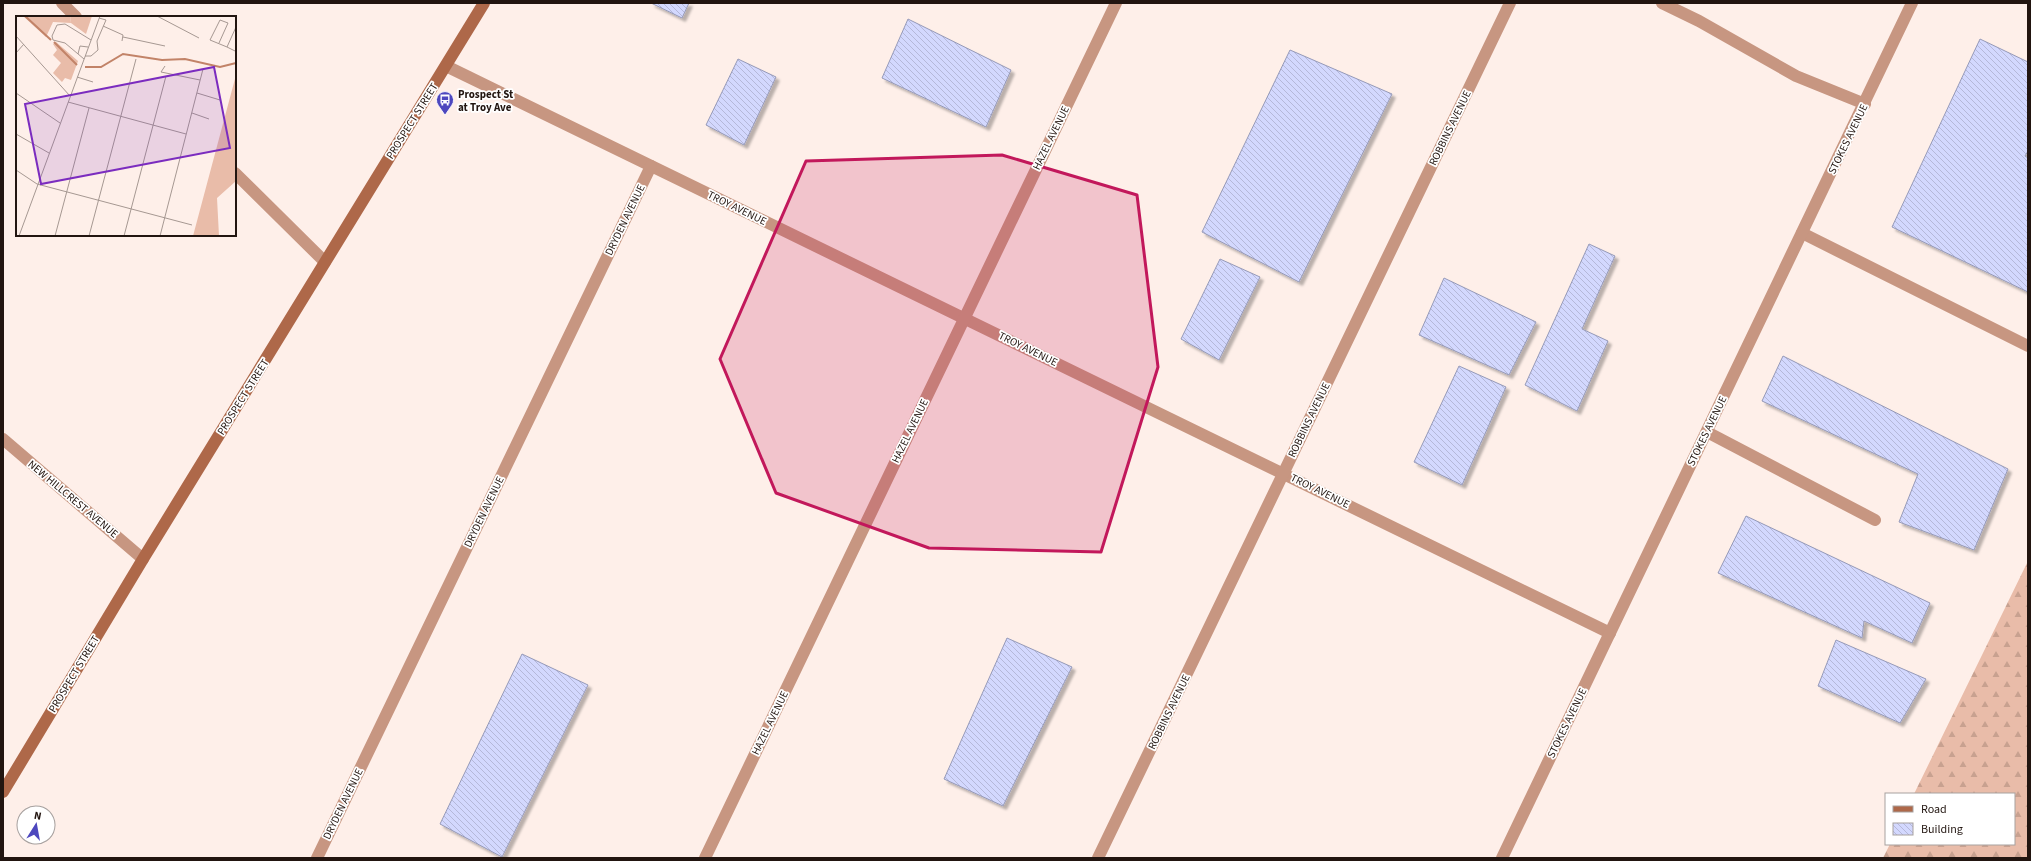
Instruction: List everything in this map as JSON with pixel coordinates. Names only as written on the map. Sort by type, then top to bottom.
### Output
[{"type":"street","points":[[62,3],[75,16]]},
{"type":"street","name":"PROSPECT STREET","points":[[3,792],[143,559],[484,3]]},
{"type":"street","name":"HAZEL AVENUE","points":[[705,858],[1116,3]]},
{"type":"street","name":"ROBBINS AVENUE","points":[[1098,858],[1510,3]]},
{"type":"street","points":[[1662,3],[1699,21],[1796,76],[1865,104]]},
{"type":"street","name":"STOKES AVENUE","points":[[1502,858],[1865,104],[1912,3]]},
{"type":"street","name":"TROY AVENUE","points":[[446,66],[1610,633]]},
{"type":"street","name":"DRYDEN AVENUE","points":[[317,858],[651,166]]},
{"type":"street","points":[[236,174],[325,262]]},
{"type":"street","points":[[1802,233],[2028,346]]},
{"type":"street","points":[[1707,432],[1875,520]]},
{"type":"street","name":"NEW HILLCREST AVENUE","points":[[3,439],[143,559]]},
{"type":"highlighted area","points":[[1002,155],[1137,195],[1158,367],[1101,552],[929,548],[776,493],[720,359],[806,161]]},
{"type":"green space","points":[[2028,561],[2028,858],[1883,858],[1890,845],[2015,845],[2015,793],[1914,793]]},
{"type":"building","points":[[651,3],[689,3],[682,18]]},
{"type":"building","points":[[908,19],[1011,70],[986,127],[882,78]]},
{"type":"building","points":[[1980,39],[2028,62],[2028,151],[2025,156],[2028,158],[2028,292],[1892,227]]},
{"type":"building","points":[[1290,50],[1392,94],[1299,282],[1202,232]]},
{"type":"building","points":[[738,59],[776,77],[744,145],[706,125]]},
{"type":"building","points":[[1589,244],[1615,256],[1582,329],[1608,341],[1577,411],[1525,385]]},
{"type":"building","points":[[1220,259],[1260,277],[1219,360],[1181,339]]},
{"type":"building","points":[[1444,278],[1536,322],[1509,375],[1419,335]]},
{"type":"building","points":[[1783,356],[2008,469],[1974,550],[1899,522],[1918,474],[1762,401]]},
{"type":"building","points":[[1459,366],[1506,387],[1462,485],[1414,462]]},
{"type":"building","points":[[1746,516],[1930,603],[1912,643],[1864,621],[1862,638],[1718,573]]},
{"type":"building","points":[[1007,638],[1072,667],[1003,806],[944,779]]},
{"type":"building","points":[[1836,640],[1926,679],[1900,723],[1818,686]]},
{"type":"building","points":[[522,654],[588,685],[502,857],[440,824]]},
{"type":"place","name":"Prospect St at Troy Ave","points":[[445,115]]}]
